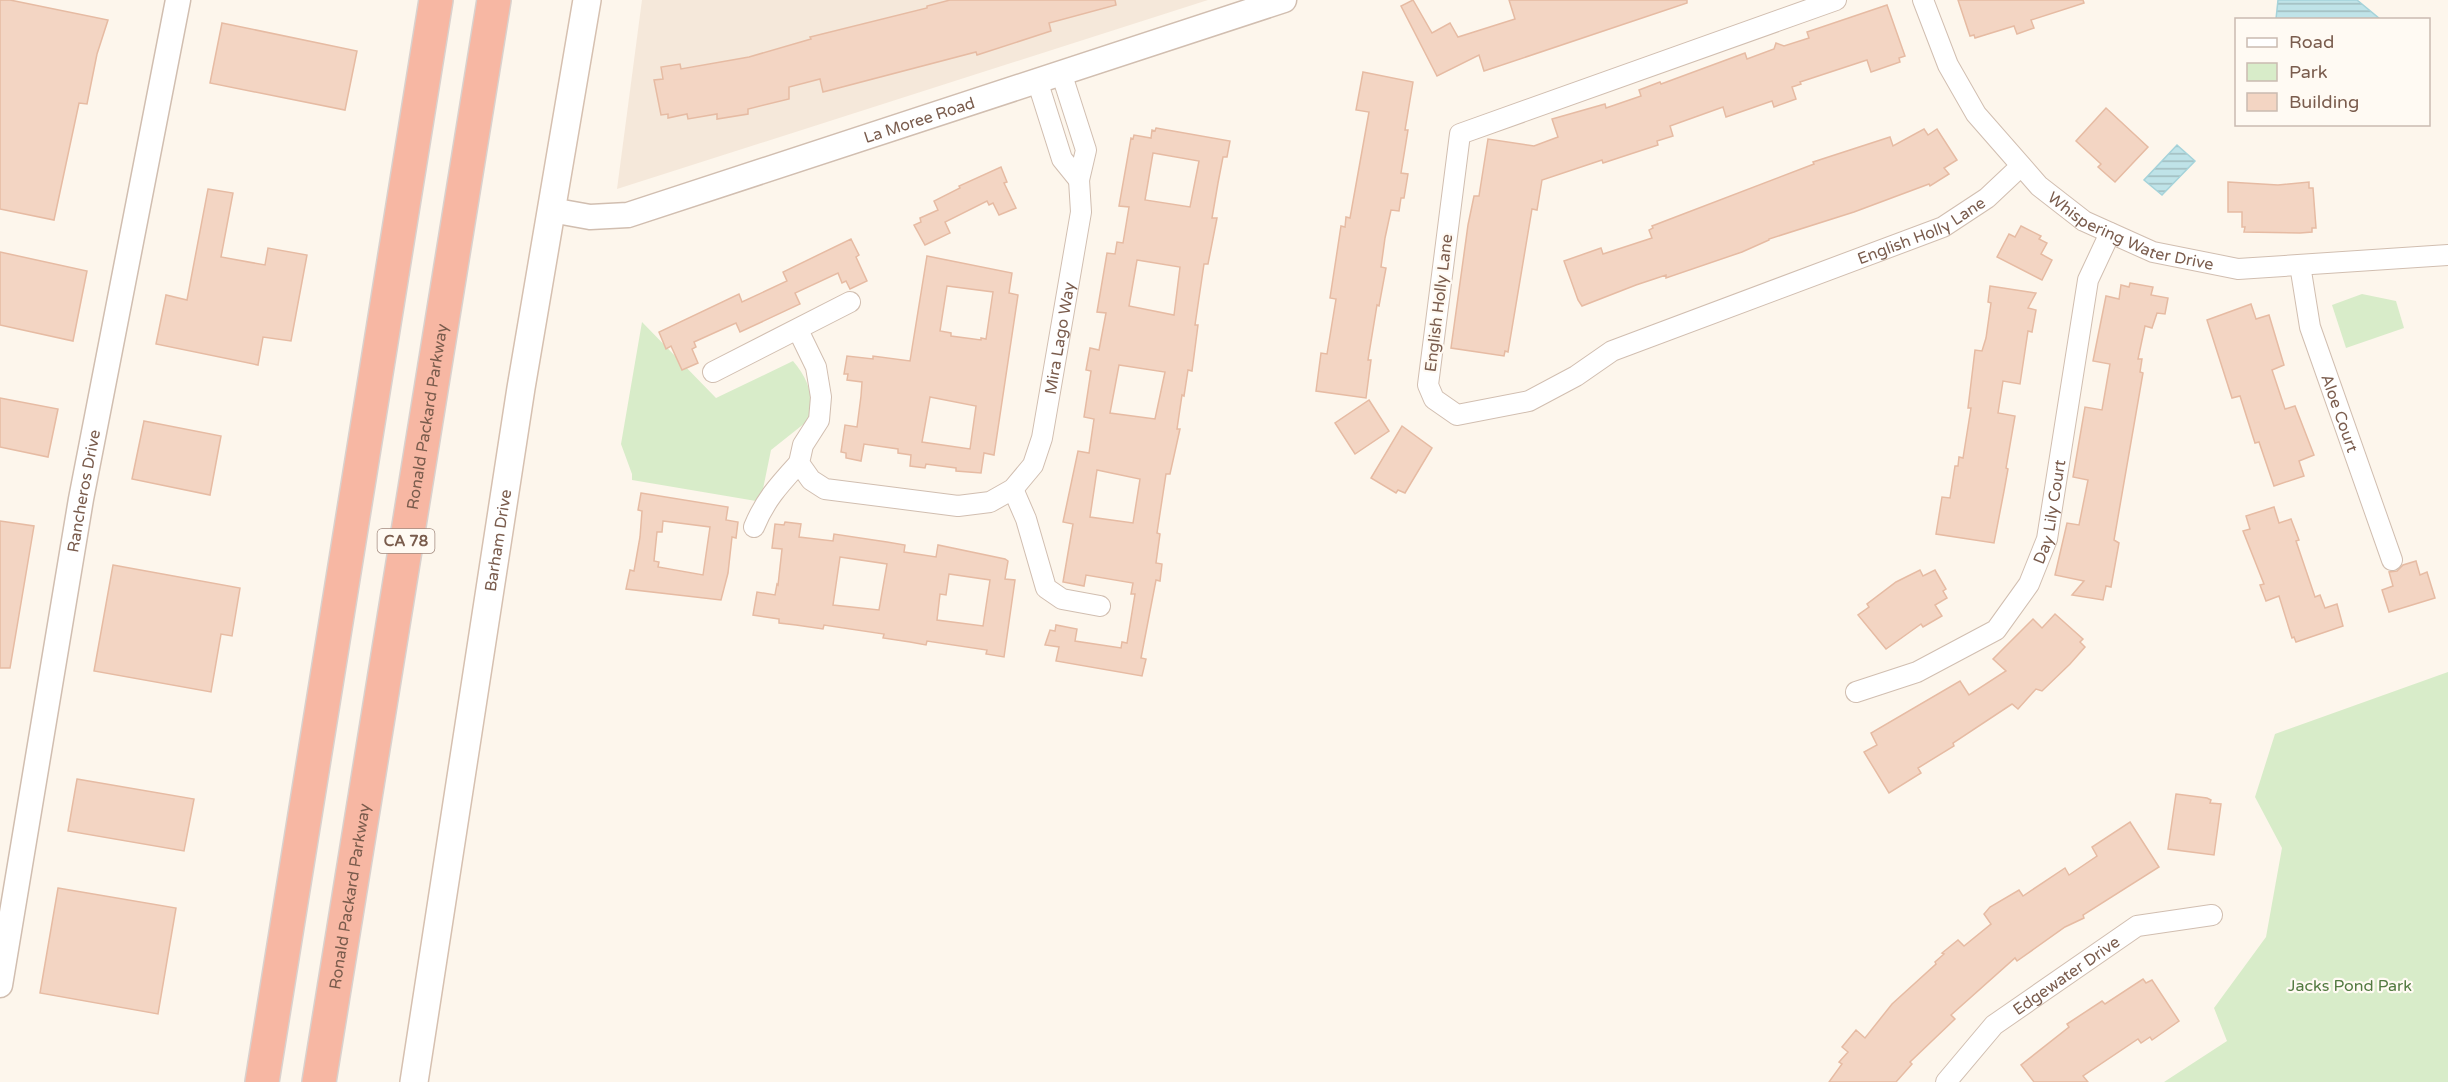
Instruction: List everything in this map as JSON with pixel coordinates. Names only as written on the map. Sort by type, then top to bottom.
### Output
[{"type":"highway","points":[[262,1082],[436,0]]},
{"type":"highway","name":"Ronald Packard Parkway","points":[[319,1082],[494,0]]},
{"type":"main road","name":"Barham Drive","points":[[414,1082],[519,399],[587,0]]},
{"type":"street","name":"Rancheros Drive","points":[[0,985],[81,499],[178,0]]},
{"type":"street","name":"La Moree Road","points":[[551,210],[590,217],[628,215],[1284,0]]},
{"type":"street","name":"English Holly Lane","points":[[1836,0],[1460,134],[1428,385],[1434,399],[1457,415],[1529,401],[1576,376],[1612,351],[1942,227],[1988,198],[2021,166]]},
{"type":"street","name":"Whispering Water Drive","points":[[1923,0],[1948,64],[1976,114],[2039,186],[2084,221],[2153,252],[2238,269],[2448,255]]},
{"type":"street","name":"Mira Lago Way","points":[[799,463],[811,480],[825,489],[958,506],[990,502],[1013,489],[1033,465],[1042,438],[1081,212],[1079,180],[1086,150],[1062,72]]},
{"type":"street","points":[[1037,80],[1062,159],[1079,180]]},
{"type":"street","name":"Day Lily Court","points":[[1856,692],[1917,672],[1996,630],[2030,584],[2047,539],[2088,280],[2110,233]]},
{"type":"street","name":"Aloe Court","points":[[2300,265],[2310,327],[2392,560]]},
{"type":"street","points":[[713,372],[850,302]]},
{"type":"street","points":[[754,527],[772,491],[799,463],[803,445],[819,420],[821,397],[816,367],[798,330]]},
{"type":"street","points":[[1013,489],[1026,519],[1046,588],[1062,599],[1100,606]]},
{"type":"street","name":"Edgewater Drive","points":[[1946,1082],[1994,1025],[2137,926],[2212,915]]},
{"type":"shaded area","points":[[642,0],[1208,0],[617,189]]},
{"type":"green space","points":[[2362,294],[2396,301],[2404,328],[2346,348],[2332,305]]},
{"type":"green space","points":[[642,322],[716,398],[793,361],[803,375],[809,388],[810,419],[771,450],[763,489],[756,501],[632,480],[621,444]]},
{"type":"green space","name":"Jacks Pond Park","points":[[2448,672],[2448,1082],[2164,1082],[2227,1041],[2214,1008],[2266,937],[2282,848],[2255,797],[2275,734]]},
{"type":"water","points":[[2278,0],[2357,0],[2379,18],[2276,18]]},
{"type":"water","points":[[2177,145],[2195,161],[2162,195],[2144,180]]},
{"type":"building","points":[[0,0],[10,0],[108,20],[97,54],[87,104],[79,103],[54,220],[0,209]]},
{"type":"building","points":[[950,0],[1115,0],[1116,5],[1049,23],[1051,31],[977,55],[976,52],[823,92],[820,79],[789,87],[789,99],[748,109],[748,114],[717,119],[717,114],[688,119],[687,114],[668,118],[668,114],[661,115],[654,80],[663,79],[661,67],[680,64],[681,69],[749,57],[811,39],[810,37],[927,8],[927,6]]},
{"type":"building","points":[[1413,0],[1432,33],[1450,23],[1458,37],[1515,19],[1509,0],[1687,0],[1687,3],[1484,71],[1479,55],[1437,76],[1401,6]]},
{"type":"building","points":[[1958,0],[2083,0],[2084,3],[2031,20],[2034,28],[2017,34],[2014,26],[1975,38],[1974,35],[1970,36]]},
{"type":"building","points":[[1887,5],[1905,56],[1899,58],[1900,62],[1871,72],[1867,60],[1800,82],[1801,84],[1792,87],[1796,99],[1774,107],[1772,101],[1726,117],[1723,107],[1670,126],[1673,136],[1657,141],[1658,145],[1603,163],[1602,160],[1542,180],[1537,210],[1532,209],[1508,352],[1505,351],[1504,356],[1451,348],[1468,225],[1474,196],[1479,196],[1488,139],[1534,146],[1558,137],[1552,119],[1605,104],[1606,108],[1641,96],[1639,90],[1660,82],[1661,84],[1745,53],[1747,59],[1774,49],[1776,43],[1784,46],[1809,38],[1807,32]]},
{"type":"building","points":[[222,23],[357,51],[345,110],[210,83]]},
{"type":"building","points":[[1363,72],[1413,82],[1401,173],[1408,174],[1404,198],[1401,198],[1399,211],[1391,210],[1385,238],[1381,267],[1386,268],[1368,360],[1371,360],[1366,398],[1316,391],[1321,353],[1327,354],[1336,299],[1330,298],[1341,226],[1345,227],[1346,217],[1350,218],[1369,112],[1356,110]]},
{"type":"building","points":[[2106,108],[2148,147],[2115,182],[2098,167],[2101,164],[2076,141]]},
{"type":"building","points":[[1156,128],[1230,141],[1227,157],[1223,157],[1218,183],[1212,218],[1217,218],[1208,264],[1204,264],[1195,325],[1198,325],[1192,371],[1188,370],[1177,429],[1180,429],[1170,474],[1166,474],[1157,533],[1160,534],[1156,563],[1162,564],[1160,581],[1156,580],[1141,658],[1146,659],[1142,676],[1056,661],[1059,647],[1045,645],[1050,630],[1055,631],[1056,625],[1077,629],[1075,641],[1121,648],[1122,642],[1127,643],[1135,594],[1131,594],[1133,583],[1086,575],[1084,586],[1063,582],[1073,524],[1063,522],[1078,451],[1089,453],[1094,419],[1084,417],[1091,371],[1086,370],[1090,348],[1099,350],[1106,313],[1097,312],[1107,253],[1115,254],[1117,242],[1123,243],[1129,207],[1119,206],[1131,138],[1133,139],[1134,135],[1151,138],[1152,130],[1155,131]],"holes":[[[1153,153],[1199,161],[1190,207],[1145,200]],[[1137,260],[1180,267],[1174,315],[1129,306]],[[1119,365],[1165,372],[1155,419],[1110,413]],[[1097,470],[1140,479],[1133,523],[1090,517]]]},
{"type":"building","points":[[1924,129],[1928,135],[1937,129],[1957,160],[1944,168],[1949,174],[1930,186],[1929,184],[1854,212],[1769,239],[1742,252],[1666,278],[1666,275],[1636,285],[1582,306],[1578,300],[1564,261],[1601,248],[1603,254],[1652,238],[1649,230],[1653,228],[1652,226],[1814,164],[1813,162],[1890,137],[1893,146]]},
{"type":"building","points":[[1001,167],[1007,182],[1004,183],[1016,208],[999,215],[993,203],[989,205],[987,201],[945,222],[950,233],[925,245],[914,225],[921,222],[920,218],[938,210],[934,201],[960,188],[959,186]]},
{"type":"building","points":[[2228,182],[2278,185],[2309,182],[2309,188],[2313,188],[2316,228],[2312,228],[2312,232],[2300,233],[2244,232],[2242,212],[2228,212]]},
{"type":"building","points":[[208,189],[233,193],[221,257],[265,265],[268,248],[307,255],[291,341],[263,337],[258,365],[156,344],[166,295],[187,300]]},
{"type":"building","points":[[2021,226],[2041,236],[2039,239],[2047,243],[2041,254],[2052,260],[2042,280],[1997,257],[2009,234],[2015,237]]},
{"type":"building","points":[[851,239],[867,281],[850,289],[846,281],[842,283],[838,273],[795,293],[800,304],[740,332],[736,323],[694,342],[696,347],[692,349],[698,363],[682,370],[671,346],[666,349],[659,332],[739,294],[742,302],[787,281],[783,272]]},
{"type":"building","points":[[0,252],[87,271],[73,341],[0,325]]},
{"type":"building","points":[[927,256],[1012,273],[1009,293],[1018,295],[994,455],[984,453],[981,473],[956,471],[956,468],[926,464],[925,468],[910,466],[911,455],[898,453],[898,449],[864,444],[861,461],[846,458],[846,453],[841,452],[845,425],[857,427],[862,382],[847,380],[848,374],[844,374],[847,356],[873,359],[873,356],[910,361]],"holes":[[[947,286],[993,292],[986,339],[951,336],[951,333],[940,331]],[[930,397],[976,406],[970,449],[922,442]]]},
{"type":"building","points":[[2130,283],[2153,287],[2151,295],[2168,298],[2165,314],[2157,313],[2152,328],[2145,326],[2138,359],[2142,359],[2140,372],[2143,373],[2114,540],[2119,543],[2111,587],[2106,586],[2103,600],[2072,595],[2084,581],[2055,575],[2067,523],[2079,525],[2088,480],[2073,477],[2085,407],[2102,410],[2110,364],[2093,361],[2106,296],[2119,299],[2121,285],[2129,287]]},
{"type":"building","points":[[1990,286],[2036,293],[2028,308],[2036,310],[2032,332],[2028,331],[2020,384],[2003,381],[1998,413],[2015,416],[1994,543],[1936,534],[1942,497],[1950,498],[1955,466],[1958,466],[1959,457],[1963,458],[1971,408],[1968,408],[1975,350],[1982,351],[1986,338],[1991,303],[1988,302]]},
{"type":"building","points":[[2251,304],[2256,319],[2269,315],[2284,365],[2272,370],[2285,409],[2295,406],[2314,455],[2299,461],[2304,476],[2274,486],[2259,442],[2255,443],[2240,396],[2232,398],[2207,320]]},
{"type":"building","points":[[0,398],[58,409],[48,457],[0,447]]},
{"type":"building","points":[[1369,400],[1389,431],[1355,454],[1335,423]]},
{"type":"building","points":[[144,421],[221,436],[210,495],[132,479]]},
{"type":"building","points":[[1402,426],[1432,448],[1405,493],[1398,490],[1396,493],[1371,478]]},
{"type":"building","points":[[641,493],[728,507],[726,520],[738,522],[736,538],[732,537],[728,573],[721,600],[626,589],[630,570],[634,571],[640,537],[642,511],[638,510]],"holes":[[[663,521],[710,527],[703,575],[658,567],[659,562],[654,561],[657,532],[662,532]]]},
{"type":"building","points":[[2274,507],[2279,523],[2291,519],[2315,597],[2320,595],[2325,608],[2337,604],[2343,626],[2296,642],[2294,637],[2292,638],[2279,596],[2266,601],[2260,585],[2264,584],[2243,531],[2250,529],[2246,516]]},
{"type":"building","points":[[0,521],[34,526],[10,668],[0,668]]},
{"type":"building","points":[[785,522],[801,524],[799,537],[833,541],[834,534],[905,545],[904,552],[936,557],[938,545],[1005,559],[1008,561],[1005,579],[1015,580],[1004,657],[986,654],[987,650],[927,641],[926,645],[883,638],[884,634],[824,625],[823,629],[779,623],[779,619],[753,615],[757,592],[775,595],[782,549],[772,548],[775,524],[784,525]],"holes":[[[840,557],[887,564],[879,610],[833,605]],[[949,574],[990,580],[983,626],[937,620],[940,594],[946,595]]]},
{"type":"building","points":[[2416,561],[2420,575],[2427,572],[2435,598],[2389,612],[2382,590],[2393,586],[2389,572],[2397,571],[2403,565]]},
{"type":"building","points":[[113,565],[240,588],[232,636],[221,634],[211,692],[94,671]]},
{"type":"building","points":[[1920,570],[1923,576],[1935,570],[1946,589],[1943,591],[1947,598],[1935,605],[1942,616],[1923,627],[1921,624],[1886,649],[1858,615],[1869,607],[1867,604],[1896,582]]},
{"type":"building","points":[[2055,614],[2083,639],[2080,642],[2085,647],[2070,664],[2042,691],[2036,689],[2018,709],[2012,704],[1953,743],[1954,746],[1918,768],[1921,773],[1889,793],[1864,752],[1877,745],[1871,733],[1960,681],[1969,695],[2006,671],[1993,659],[2033,619],[2042,628]]},
{"type":"building","points":[[77,779],[194,799],[184,851],[68,831]]},
{"type":"building","points":[[2176,794],[2207,798],[2211,800],[2210,803],[2221,804],[2214,855],[2168,849]]},
{"type":"building","points":[[2130,822],[2159,867],[2083,915],[2084,918],[2065,927],[2017,961],[2015,958],[1951,1015],[1955,1019],[1910,1062],[1912,1064],[1896,1082],[1829,1082],[1842,1064],[1839,1062],[1848,1052],[1842,1047],[1856,1030],[1865,1038],[1892,1004],[1936,964],[1935,962],[1944,954],[1942,953],[1958,940],[1964,946],[1991,924],[1984,914],[1990,907],[2019,890],[2023,896],[2065,868],[2069,875],[2097,856],[2092,847]]},
{"type":"building","points":[[58,888],[176,908],[158,1014],[40,993]]},
{"type":"building","points":[[2143,979],[2146,983],[2152,980],[2179,1021],[2152,1040],[2150,1037],[2141,1043],[2138,1039],[2083,1076],[2088,1082],[2034,1082],[2021,1065],[2069,1027],[2067,1024],[2102,1001],[2105,1004]]}]
